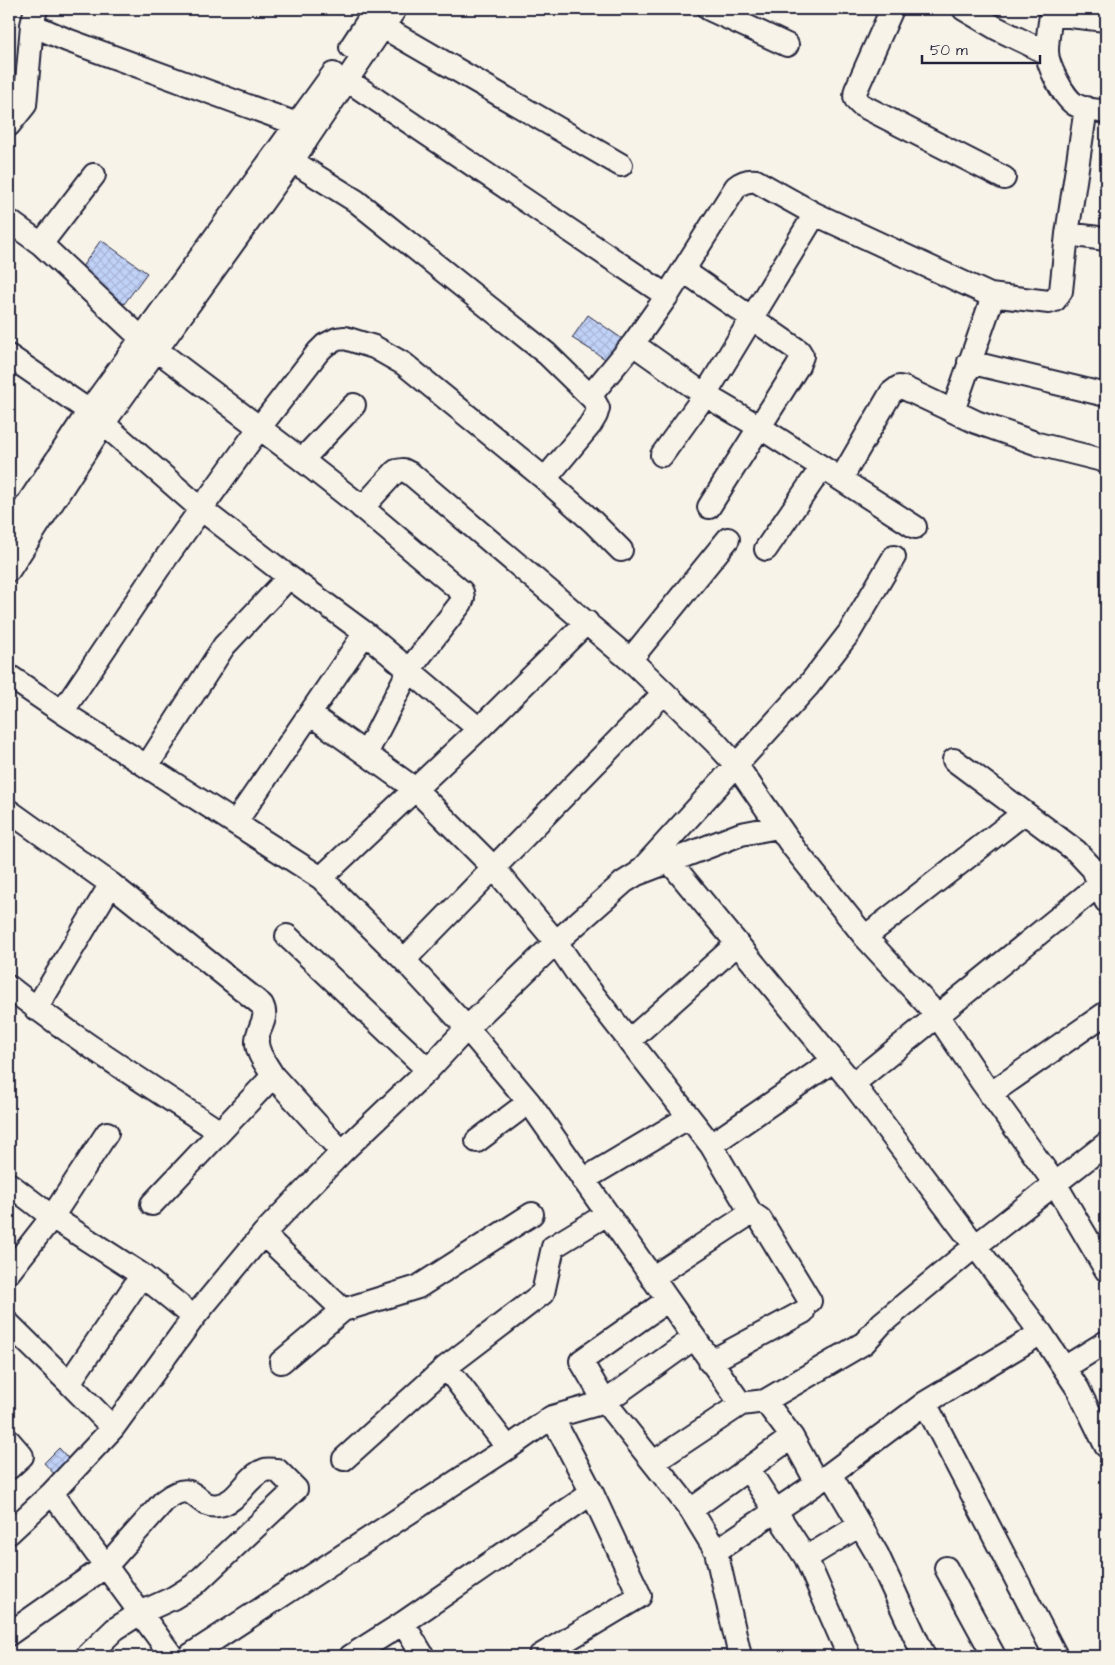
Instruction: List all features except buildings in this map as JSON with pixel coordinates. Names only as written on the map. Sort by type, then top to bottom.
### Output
[{"type":"street","points":[[149,344],[297,124],[335,71],[379,18],[395,9]]},
{"type":"street","points":[[709,9],[787,45]]},
{"type":"street","points":[[892,9],[856,90],[856,101],[860,105],[1004,178]]},
{"type":"street","points":[[964,9],[996,28],[1047,53]]},
{"type":"street","points":[[590,396],[633,344],[667,296],[736,187],[750,180],[815,214],[990,295],[1041,302],[1055,300],[1061,292],[1067,234],[1096,110],[1069,101],[1059,84],[1047,53],[1051,11],[1106,20]]},
{"type":"street","points":[[9,125],[25,105],[34,17],[67,40],[297,124]]},
{"type":"street","points":[[9,532],[149,344],[292,161],[347,80],[379,18]]},
{"type":"street","points":[[379,18],[621,165]]},
{"type":"street","points":[[347,80],[667,296]]},
{"type":"street","points":[[292,161],[356,201],[547,354],[590,396],[598,408],[596,415],[590,425],[545,479]]},
{"type":"street","points":[[41,244],[94,174]]},
{"type":"street","points":[[662,455],[705,395],[815,214]]},
{"type":"street","points":[[9,220],[41,244],[149,344],[302,460],[462,592],[463,598],[461,603],[409,670],[366,754]]},
{"type":"street","points":[[1067,234],[1106,239]]},
{"type":"street","points":[[684,271],[800,351],[802,356],[761,428],[709,507]]},
{"type":"street","points":[[953,411],[991,302],[990,295]]},
{"type":"street","points":[[62,712],[158,568],[260,427],[318,352],[337,339],[353,340],[374,347],[404,364],[545,479],[621,550]]},
{"type":"street","points":[[633,344],[705,395],[761,428],[915,528]]},
{"type":"street","points":[[9,356],[96,417],[202,509],[365,633],[479,729]]},
{"type":"street","points":[[969,362],[1106,395]]},
{"type":"street","points":[[841,479],[891,393],[897,388],[904,388],[976,422],[1038,444],[1106,461]]},
{"type":"street","points":[[302,460],[354,405]]},
{"type":"street","points":[[9,570],[96,417]]},
{"type":"street","points":[[766,549],[822,467]]},
{"type":"street","points":[[362,508],[394,473],[400,470],[406,471],[587,622],[716,742],[737,766],[778,827],[865,937],[937,1015],[990,1094],[1056,1184],[1106,1270]]},
{"type":"street","points":[[630,660],[728,539]]},
{"type":"street","points":[[637,874],[808,686],[849,633],[894,558]]},
{"type":"street","points":[[147,766],[224,646],[289,577]]},
{"type":"street","points":[[321,878],[479,729],[587,622]]},
{"type":"street","points":[[235,823],[365,633]]},
{"type":"street","points":[[9,676],[321,878],[404,960],[467,1028],[529,1102],[741,1404]]},
{"type":"street","points":[[404,960],[664,692]]},
{"type":"street","points":[[310,714],[415,789],[494,868],[556,942],[581,979],[711,1146],[751,1213],[760,1219],[806,1306],[710,1362]]},
{"type":"street","points":[[853,1084],[937,1015],[1103,893],[1093,869],[1080,856],[954,760]]},
{"type":"street","points":[[9,811],[111,884],[262,1005],[265,1011],[257,1039],[258,1050],[273,1076],[342,1152]]},
{"type":"street","points":[[865,937],[1024,813]]},
{"type":"street","points":[[9,1533],[52,1493],[113,1428],[194,1317],[263,1234],[342,1152],[428,1070],[467,1028],[556,942],[624,882],[637,874],[741,834],[778,827]]},
{"type":"street","points":[[670,862],[853,1084],[1040,1333],[1083,1398],[1106,1446]]},
{"type":"street","points":[[36,1009],[111,884]]},
{"type":"street","points":[[287,936],[428,1070]]},
{"type":"street","points":[[630,1040],[737,944]]},
{"type":"street","points":[[9,987],[36,1009],[220,1132]]},
{"type":"street","points":[[990,1094],[1106,1013]]},
{"type":"street","points":[[711,1146],[833,1061]]},
{"type":"street","points":[[152,1204],[273,1076]]},
{"type":"street","points":[[477,1141],[529,1102]]},
{"type":"street","points":[[583,1180],[689,1117]]},
{"type":"street","points":[[9,1272],[52,1217],[107,1133]]},
{"type":"street","points":[[654,1462],[741,1404],[765,1402],[864,1343],[882,1323],[974,1247],[1106,1144]]},
{"type":"street","points":[[9,1184],[52,1217],[142,1275],[194,1317]]},
{"type":"street","points":[[652,1278],[751,1213]]},
{"type":"street","points":[[281,1362],[344,1310],[418,1287],[532,1214]]},
{"type":"street","points":[[344,1459],[446,1367],[543,1293],[553,1247],[607,1214]]},
{"type":"street","points":[[263,1234],[344,1310]]},
{"type":"street","points":[[69,1382],[142,1275]]},
{"type":"street","points":[[668,1300],[581,1361],[605,1402],[691,1510],[716,1550],[740,1656]]},
{"type":"street","points":[[9,1324],[113,1428]]},
{"type":"street","points":[[716,1550],[823,1479],[925,1402],[1040,1333]]},
{"type":"street","points":[[189,1656],[508,1448],[552,1417],[605,1402],[694,1338]]},
{"type":"street","points":[[1064,1368],[1106,1342]]},
{"type":"street","points":[[446,1367],[508,1448]]},
{"type":"street","points":[[765,1402],[860,1525],[876,1554],[924,1656]]},
{"type":"street","points":[[925,1402],[1055,1656]]},
{"type":"street","points":[[540,1656],[640,1596],[592,1493],[552,1417]]},
{"type":"street","points":[[691,1510],[792,1437]]},
{"type":"street","points":[[9,1441],[22,1456],[9,1468]]},
{"type":"street","points":[[748,1469],[806,1558],[849,1656]]},
{"type":"street","points":[[9,1634],[106,1566],[164,1501],[175,1493],[184,1490],[209,1506],[221,1505],[231,1500],[253,1477],[266,1470],[277,1470],[296,1489],[194,1585],[173,1598],[140,1613],[115,1629],[86,1656]]},
{"type":"street","points":[[52,1493],[172,1656]]},
{"type":"street","points":[[351,1656],[403,1623],[592,1493]]},
{"type":"street","points":[[806,1558],[860,1525]]},
{"type":"street","points":[[946,1568],[994,1656]]},
{"type":"street","points":[[403,1623],[423,1656]]}]
